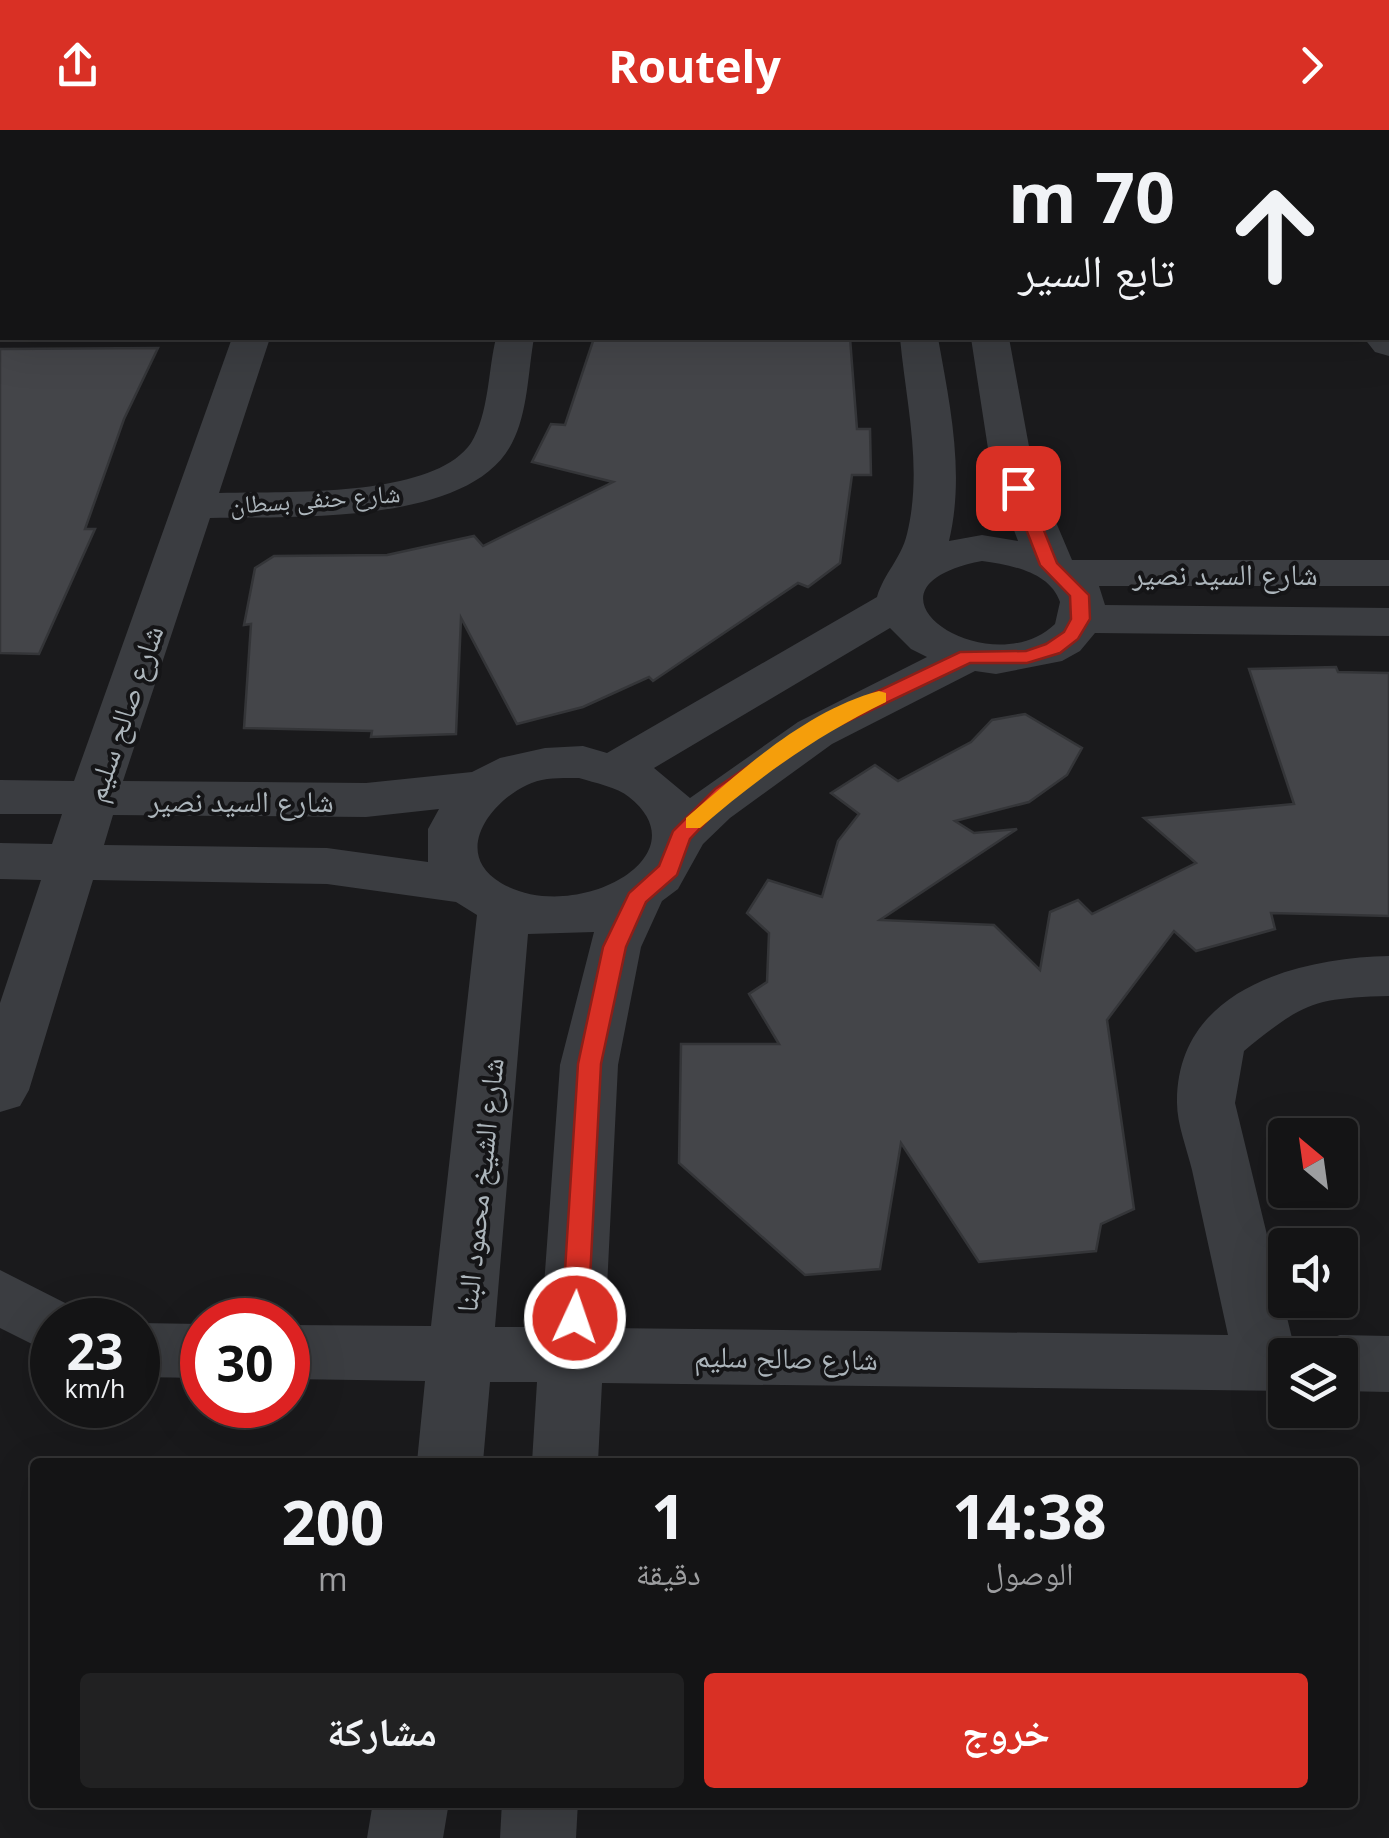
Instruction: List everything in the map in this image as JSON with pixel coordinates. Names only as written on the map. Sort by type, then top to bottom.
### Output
[{"type":"street","name":"شارع صالح سليم","points":[[0,1090],[92,800],[249,340]]},
{"type":"street","name":"شارع حنفى بسطان","points":[[194,506],[395,496],[440,484],[469,469],[492,446],[516,340]]},
{"type":"street","points":[[618,768],[908,584],[958,550],[982,548],[1028,556],[1055,569],[1080,595],[1081,619],[1072,635],[1053,648],[1012,658],[967,656],[919,636],[908,584],[928,542],[937,493],[919,340]]},
{"type":"street","points":[[990,340],[1012,468],[1055,569]]},
{"type":"street","name":"شارع السيد نصير","points":[[1055,569],[1389,573]]},
{"type":"street","name":"شارع السيد نصير","points":[[1081,619],[1389,622]]},
{"type":"street","points":[[0,861],[326,866],[572,917],[606,911],[636,898],[669,870],[680,836],[722,794],[818,728],[967,656]]},
{"type":"street","points":[[487,897],[453,862],[450,836],[460,810],[482,788],[512,772],[546,763],[583,762],[618,768],[664,796],[676,814],[680,836]]},
{"type":"street","name":"شارع السيد نصير","points":[[0,797],[366,800],[482,788]]},
{"type":"street","name":"شارع الشيخ محمود البنا","points":[[450,1458],[462,1353],[487,897]]},
{"type":"street","points":[[566,1458],[590,1064],[614,947],[636,898]]},
{"type":"street","points":[[1268,1338],[1206,1103],[1218,1041],[1276,994],[1340,978],[1389,976]]},
{"type":"street","points":[[0,1296],[30,1314]]},
{"type":"street","name":"شارع صالح سليم","points":[[310,1352],[1268,1363]]},
{"type":"street","points":[[1358,1364],[1389,1364]]},
{"type":"street","points":[[406,1838],[410,1808]]},
{"type":"street","points":[[538,1838],[540,1808]]},
{"type":"building","points":[[593,340],[850,340],[857,429],[870,429],[871,475],[852,475],[840,563],[808,587],[798,583],[653,681],[649,677],[583,707],[517,724],[461,618],[456,734],[371,737],[372,731],[244,728],[251,624],[244,625],[255,568],[274,556],[387,555],[474,536],[483,546],[613,482],[532,462],[551,424],[565,425]]},
{"type":"building","points":[[158,348],[124,419],[85,529],[95,529],[39,654],[0,653],[0,349]]},
{"type":"building","points":[[1336,667],[1338,672],[1389,673],[1389,916],[1271,913],[1275,929],[1196,951],[1174,931],[1107,1020],[1134,1209],[1101,1224],[1096,1251],[979,1262],[901,1143],[880,1269],[805,1275],[679,1163],[681,1044],[779,1044],[749,994],[767,982],[769,933],[747,913],[768,880],[822,897],[838,841],[859,814],[831,793],[875,765],[898,781],[971,742],[992,720],[1025,714],[1082,748],[1067,775],[1029,802],[955,821],[974,833],[1017,829],[880,920],[994,925],[1040,970],[1050,912],[1078,900],[1092,914],[1196,863],[1144,818],[1294,804],[1249,669]]},
{"type":"slow traffic","points":[[693,823],[722,794],[764,763],[818,728],[879,697]]},
{"type":"route","points":[[575,1318],[590,1064],[600,1000],[614,947],[636,898],[669,870],[680,836],[722,794],[818,728],[967,656],[997,660],[1027,657],[1053,648],[1072,635],[1081,619],[1080,595],[1049,565],[1018,488]]}]
